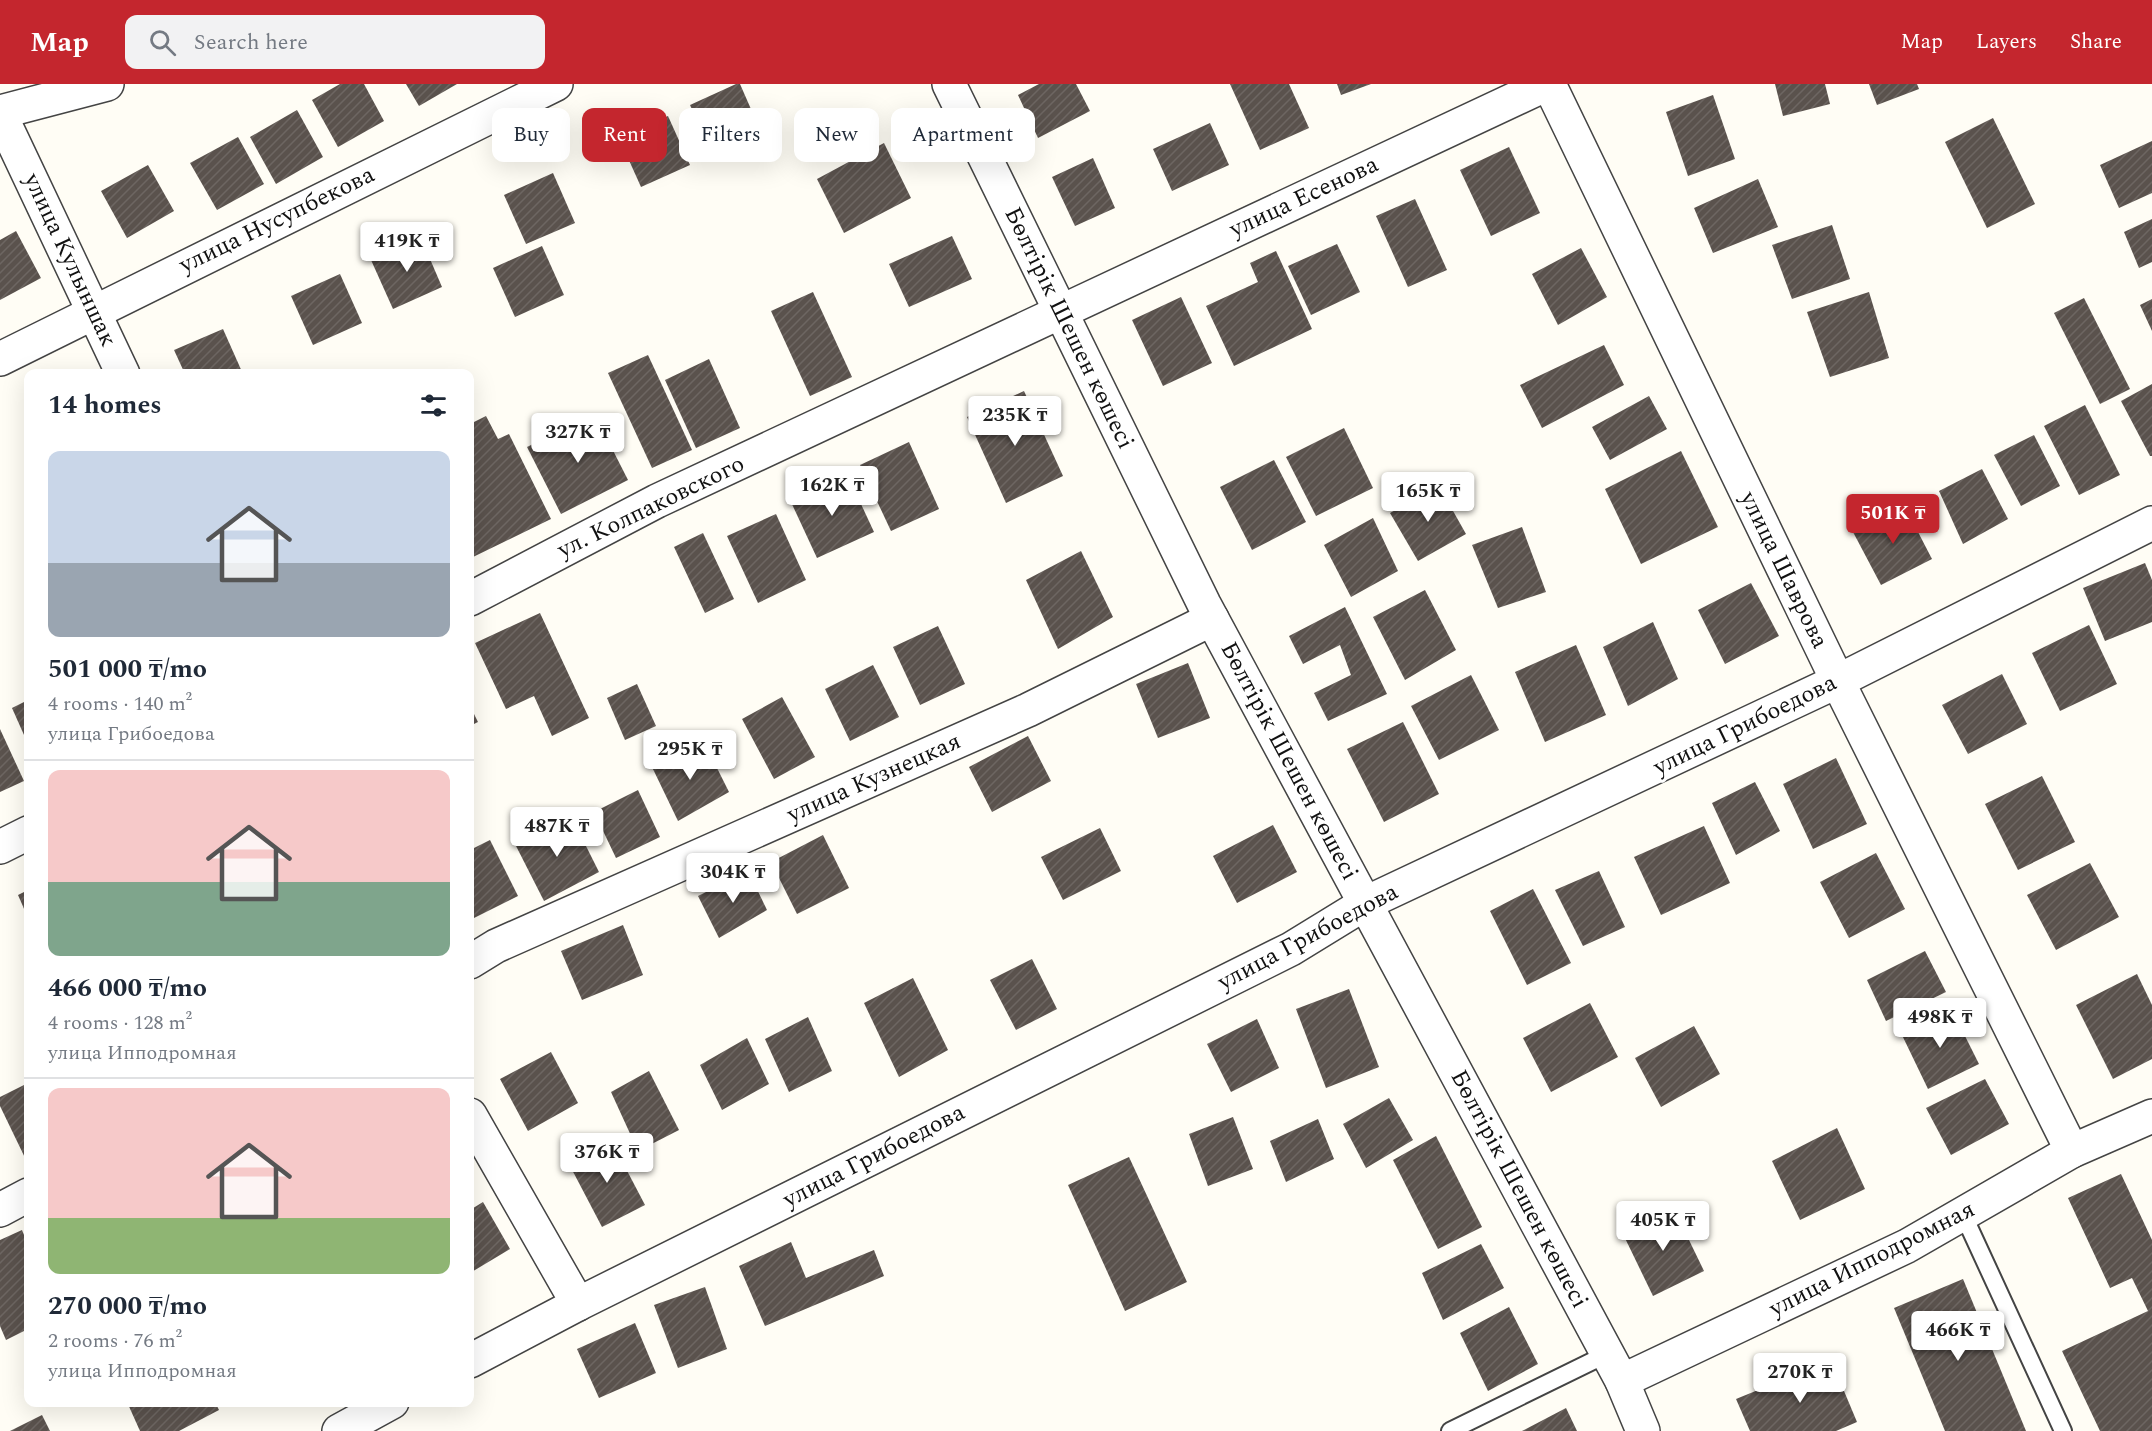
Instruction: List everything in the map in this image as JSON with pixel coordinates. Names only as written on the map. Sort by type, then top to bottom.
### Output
[{"type":"street","points":[[0,113],[107,84]]},
{"type":"street","name":"улица Нусупбекова","points":[[0,359],[95,310],[556,84]]},
{"type":"street","name":"Бөлтірік Шешен көшесі","points":[[949,84],[1212,620],[1614,1367],[1643,1431]]},
{"type":"street","name":"улица Есенова","points":[[1062,311],[1548,84]]},
{"type":"street","name":"улица Шаврова","points":[[1548,84],[1838,681],[2072,1150]]},
{"type":"street","name":"улица Кулыншак","points":[[0,113],[95,310],[121,369]]},
{"type":"street","name":"ул. Kолпаковского","points":[[474,597],[657,501],[1062,311]]},
{"type":"street","name":"улица Грибоедова","points":[[474,1359],[578,1304],[1291,948],[1366,903],[1838,681],[2152,523]]},
{"type":"street","name":"улица Кузнецкая","points":[[474,960],[496,946],[1028,710],[1212,620]]},
{"type":"street","points":[[0,848],[24,835]]},
{"type":"street","name":"улица Ипподромная","points":[[1614,1367],[1907,1246],[2072,1150],[2152,1116]]},
{"type":"street","points":[[474,1122],[578,1304]]},
{"type":"street","points":[[0,1210],[24,1197]]},
{"type":"street","points":[[339,1431],[383,1407]]},
{"type":"lane","points":[[1963,1214],[2063,1431]]},
{"type":"lane","points":[[1450,1431],[1614,1367]]},
{"type":"building","points":[[340,84],[364,84],[384,121],[338,147],[312,100]]},
{"type":"building","points":[[406,84],[457,84],[419,106]]},
{"type":"building","points":[[740,84],[750,108],[691,108],[690,105]]},
{"type":"building","points":[[1039,84],[1076,84],[1090,111],[1038,138],[1035,132],[1035,108],[1024,108],[1018,95]]},
{"type":"building","points":[[1230,84],[1289,84],[1309,128],[1260,150]]},
{"type":"building","points":[[1337,84],[1371,84],[1341,95]]},
{"type":"building","points":[[1775,84],[1825,84],[1830,104],[1783,116]]},
{"type":"building","points":[[1869,84],[1917,84],[1919,89],[1877,105]]},
{"type":"building","points":[[1713,95],[1735,159],[1688,176],[1666,112]]},
{"type":"building","points":[[297,110],[323,157],[276,184],[250,137]]},
{"type":"building","points":[[667,116],[679,140],[679,162],[689,162],[690,165],[641,187],[630,162],[667,162]]},
{"type":"building","points":[[1993,118],[2035,204],[1987,228],[1945,142]]},
{"type":"building","points":[[1210,123],[1229,165],[1172,191],[1153,149]]},
{"type":"building","points":[[238,137],[264,184],[217,210],[190,163]]},
{"type":"building","points":[[2152,141],[2152,193],[2119,208],[2100,165]]},
{"type":"building","points":[[884,143],[891,162],[893,162],[911,198],[844,233],[817,179],[849,162],[879,162],[879,146]]},
{"type":"building","points":[[1509,147],[1540,213],[1491,236],[1460,170]]},
{"type":"building","points":[[1093,158],[1115,208],[1075,226],[1052,177]]},
{"type":"building","points":[[148,165],[174,211],[127,238],[101,191]]},
{"type":"building","points":[[553,173],[575,223],[526,244],[504,195]]},
{"type":"building","points":[[1758,179],[1778,227],[1713,253],[1694,208]]},
{"type":"building","points":[[1415,199],[1447,270],[1408,287],[1376,216]]},
{"type":"building","points":[[2152,219],[2152,262],[2139,268],[2124,232]]},
{"type":"building","points":[[1832,225],[1850,279],[1792,299],[1772,245]]},
{"type":"building","points":[[16,231],[41,278],[0,300],[0,240]]},
{"type":"building","points":[[952,236],[972,279],[909,307],[889,264]]},
{"type":"building","points":[[421,238],[442,287],[393,309],[371,260]]},
{"type":"building","points":[[1337,244],[1360,292],[1311,315],[1288,266]]},
{"type":"building","points":[[542,246],[564,295],[515,317],[493,268]]},
{"type":"building","points":[[1581,248],[1607,297],[1558,325],[1532,274]]},
{"type":"building","points":[[1276,251],[1312,329],[1234,366],[1206,306],[1258,282],[1250,263]]},
{"type":"building","points":[[340,274],[362,323],[313,345],[291,296]]},
{"type":"building","points":[[813,292],[852,377],[810,396],[771,311]]},
{"type":"building","points":[[1869,292],[1889,358],[1830,377],[1807,312]]},
{"type":"building","points":[[1181,297],[1212,363],[1163,386],[1132,320]]},
{"type":"building","points":[[2084,298],[2130,389],[2100,404],[2054,313]]},
{"type":"building","points":[[2152,299],[2152,331],[2140,305]]},
{"type":"building","points":[[223,329],[241,369],[183,369],[174,350]]},
{"type":"building","points":[[1604,345],[1624,385],[1542,428],[1520,385]]},
{"type":"building","points":[[648,355],[692,450],[652,468],[608,373]]},
{"type":"building","points":[[709,359],[740,428],[696,448],[665,380]]},
{"type":"building","points":[[2152,384],[2152,456],[2150,456],[2121,401]]},
{"type":"building","points":[[1024,391],[1063,476],[1006,503],[967,417]]},
{"type":"building","points":[[1649,396],[1667,429],[1610,460],[1592,427]]},
{"type":"building","points":[[2085,405],[2120,475],[2079,495],[2044,426]]},
{"type":"building","points":[[594,413],[628,480],[561,514],[527,447]]},
{"type":"building","points":[[486,416],[498,439],[509,434],[551,519],[474,557],[474,422]]},
{"type":"building","points":[[1344,428],[1373,488],[1316,516],[1286,457]]},
{"type":"building","points":[[2034,435],[2060,486],[2021,506],[1994,455]]},
{"type":"building","points":[[909,442],[939,509],[891,531],[860,465]]},
{"type":"building","points":[[1681,451],[1718,527],[1641,564],[1605,489]]},
{"type":"building","points":[[1274,460],[1306,522],[1252,550],[1220,487]]},
{"type":"building","points":[[1982,469],[2008,519],[1963,544],[1939,491]]},
{"type":"building","points":[[848,476],[874,532],[817,558],[791,502]]},
{"type":"building","points":[[1439,486],[1466,534],[1418,561],[1390,513]]},
{"type":"building","points":[[1904,505],[1932,559],[1881,585],[1853,532]]},
{"type":"building","points":[[776,514],[806,580],[758,603],[727,536]]},
{"type":"building","points":[[1373,518],[1398,571],[1351,597],[1324,545]]},
{"type":"building","points":[[1522,527],[1546,592],[1498,608],[1472,545]]},
{"type":"building","points":[[703,533],[734,599],[705,613],[674,547]]},
{"type":"building","points":[[1081,551],[1113,617],[1058,649],[1026,580]]},
{"type":"building","points":[[2145,563],[2152,580],[2152,622],[2105,641],[2083,588]]},
{"type":"building","points":[[1751,583],[1779,636],[1725,664],[1698,610]]},
{"type":"building","points":[[1425,590],[1456,650],[1405,680],[1373,617]]},
{"type":"building","points":[[1345,607],[1387,694],[1328,721],[1314,693],[1351,675],[1340,645],[1303,664],[1289,636]]},
{"type":"building","points":[[540,613],[589,718],[552,736],[534,696],[506,709],[475,643]]},
{"type":"building","points":[[1653,622],[1678,679],[1628,706],[1603,647]]},
{"type":"building","points":[[2089,625],[2117,684],[2060,711],[2032,653]]},
{"type":"building","points":[[938,626],[965,684],[920,705],[893,647]]},
{"type":"building","points":[[1576,645],[1606,715],[1545,742],[1515,672]]},
{"type":"building","points":[[1188,663],[1210,718],[1158,738],[1136,684]]},
{"type":"building","points":[[873,665],[899,717],[850,741],[825,689]]},
{"type":"building","points":[[2002,674],[2027,724],[1968,754],[1942,705]]},
{"type":"building","points":[[1471,675],[1499,730],[1439,760],[1411,706]]},
{"type":"building","points":[[637,684],[656,726],[625,740],[607,698]]},
{"type":"building","points":[[782,697],[815,757],[774,779],[742,719]]},
{"type":"building","points":[[24,702],[24,735],[12,708]]},
{"type":"building","points":[[1403,722],[1439,794],[1384,822],[1347,749]]},
{"type":"building","points":[[0,729],[24,781],[0,792]]},
{"type":"building","points":[[1028,736],[1051,781],[992,812],[969,767]]},
{"type":"building","points":[[704,742],[729,792],[678,821],[652,767]]},
{"type":"building","points":[[1836,758],[1867,824],[1813,849],[1783,784]]},
{"type":"building","points":[[2042,776],[2075,842],[2018,870],[1985,804]]},
{"type":"building","points":[[1755,782],[1780,831],[1736,855],[1712,803]]},
{"type":"building","points":[[638,790],[660,837],[616,858],[594,812]]},
{"type":"building","points":[[571,816],[599,872],[544,901],[515,844]]},
{"type":"building","points":[[1273,825],[1297,872],[1237,903],[1213,856]]},
{"type":"building","points":[[1704,826],[1730,883],[1661,915],[1634,857]]},
{"type":"building","points":[[1100,828],[1121,871],[1063,900],[1041,857]]},
{"type":"building","points":[[823,835],[849,888],[797,914],[771,862]]},
{"type":"building","points":[[490,840],[518,896],[474,918],[474,848]]},
{"type":"building","points":[[1876,853],[1905,909],[1849,938],[1820,882]]},
{"type":"building","points":[[2090,863],[2119,917],[2056,950],[2027,895]]},
{"type":"building","points":[[748,871],[767,910],[719,938],[698,896]]},
{"type":"building","points":[[1599,871],[1625,927],[1583,946],[1555,890]]},
{"type":"building","points":[[1533,889],[1571,963],[1527,985],[1490,911]]},
{"type":"building","points":[[24,892],[24,909],[18,895]]},
{"type":"building","points":[[623,925],[643,975],[582,1000],[561,951]]},
{"type":"building","points":[[1925,951],[1946,992],[1886,1021],[1867,980]]},
{"type":"building","points":[[1032,959],[1057,1009],[1016,1030],[990,980]]},
{"type":"building","points":[[2137,974],[2152,1005],[2152,1059],[2113,1079],[2076,1005]]},
{"type":"building","points":[[913,978],[948,1050],[899,1077],[864,1003]]},
{"type":"building","points":[[1349,989],[1379,1067],[1326,1088],[1296,1009]]},
{"type":"building","points":[[1590,1003],[1618,1057],[1551,1092],[1523,1038]]},
{"type":"building","points":[[1951,1008],[1979,1064],[1928,1089],[1901,1033]]},
{"type":"building","points":[[808,1017],[832,1071],[789,1092],[765,1039]]},
{"type":"building","points":[[1257,1019],[1279,1068],[1231,1092],[1207,1044]]},
{"type":"building","points":[[1694,1026],[1720,1074],[1661,1107],[1635,1058]]},
{"type":"building","points":[[747,1038],[769,1084],[722,1110],[700,1065]]},
{"type":"building","points":[[551,1052],[578,1103],[528,1131],[500,1079]]},
{"type":"building","points":[[649,1071],[679,1130],[638,1151],[611,1092]]},
{"type":"building","points":[[1985,1079],[2009,1124],[1951,1155],[1926,1108]]},
{"type":"building","points":[[24,1085],[24,1156],[0,1106],[0,1097]]},
{"type":"building","points":[[1389,1098],[1413,1140],[1366,1168],[1343,1124]]},
{"type":"building","points":[[1233,1117],[1253,1169],[1208,1186],[1189,1134]]},
{"type":"building","points":[[1318,1119],[1334,1159],[1286,1182],[1270,1141]]},
{"type":"building","points":[[1837,1128],[1865,1189],[1800,1220],[1772,1161]]},
{"type":"building","points":[[1436,1136],[1482,1227],[1438,1249],[1393,1160]]},
{"type":"building","points":[[612,1142],[645,1205],[602,1227],[569,1164]]},
{"type":"building","points":[[1129,1157],[1187,1282],[1125,1311],[1068,1185]]},
{"type":"building","points":[[2121,1174],[2152,1240],[2152,1431],[2100,1431],[2062,1351],[2148,1311],[2132,1278],[2110,1288],[2068,1198]]},
{"type":"building","points":[[483,1202],[510,1249],[474,1271],[474,1208]]},
{"type":"building","points":[[1673,1207],[1704,1271],[1653,1296],[1622,1232]]},
{"type":"building","points":[[22,1230],[24,1235],[24,1331],[6,1340],[0,1326],[0,1240]]},
{"type":"building","points":[[791,1242],[806,1278],[874,1250],[884,1276],[765,1326],[739,1266]]},
{"type":"building","points":[[1481,1244],[1504,1288],[1443,1320],[1422,1273]]},
{"type":"building","points":[[1963,1279],[2026,1431],[1945,1431],[1894,1308]]},
{"type":"building","points":[[705,1287],[727,1349],[678,1368],[654,1305]]},
{"type":"building","points":[[1509,1307],[1538,1364],[1488,1391],[1460,1333]]},
{"type":"building","points":[[635,1323],[656,1373],[599,1398],[577,1349]]},
{"type":"building","points":[[1831,1360],[1857,1422],[1836,1431],[1750,1431],[1736,1399]]},
{"type":"building","points":[[129,1407],[218,1407],[219,1410],[179,1431],[140,1431]]},
{"type":"building","points":[[1566,1408],[1577,1431],[1522,1431]]},
{"type":"building","points":[[42,1415],[50,1431],[10,1431]]}]
